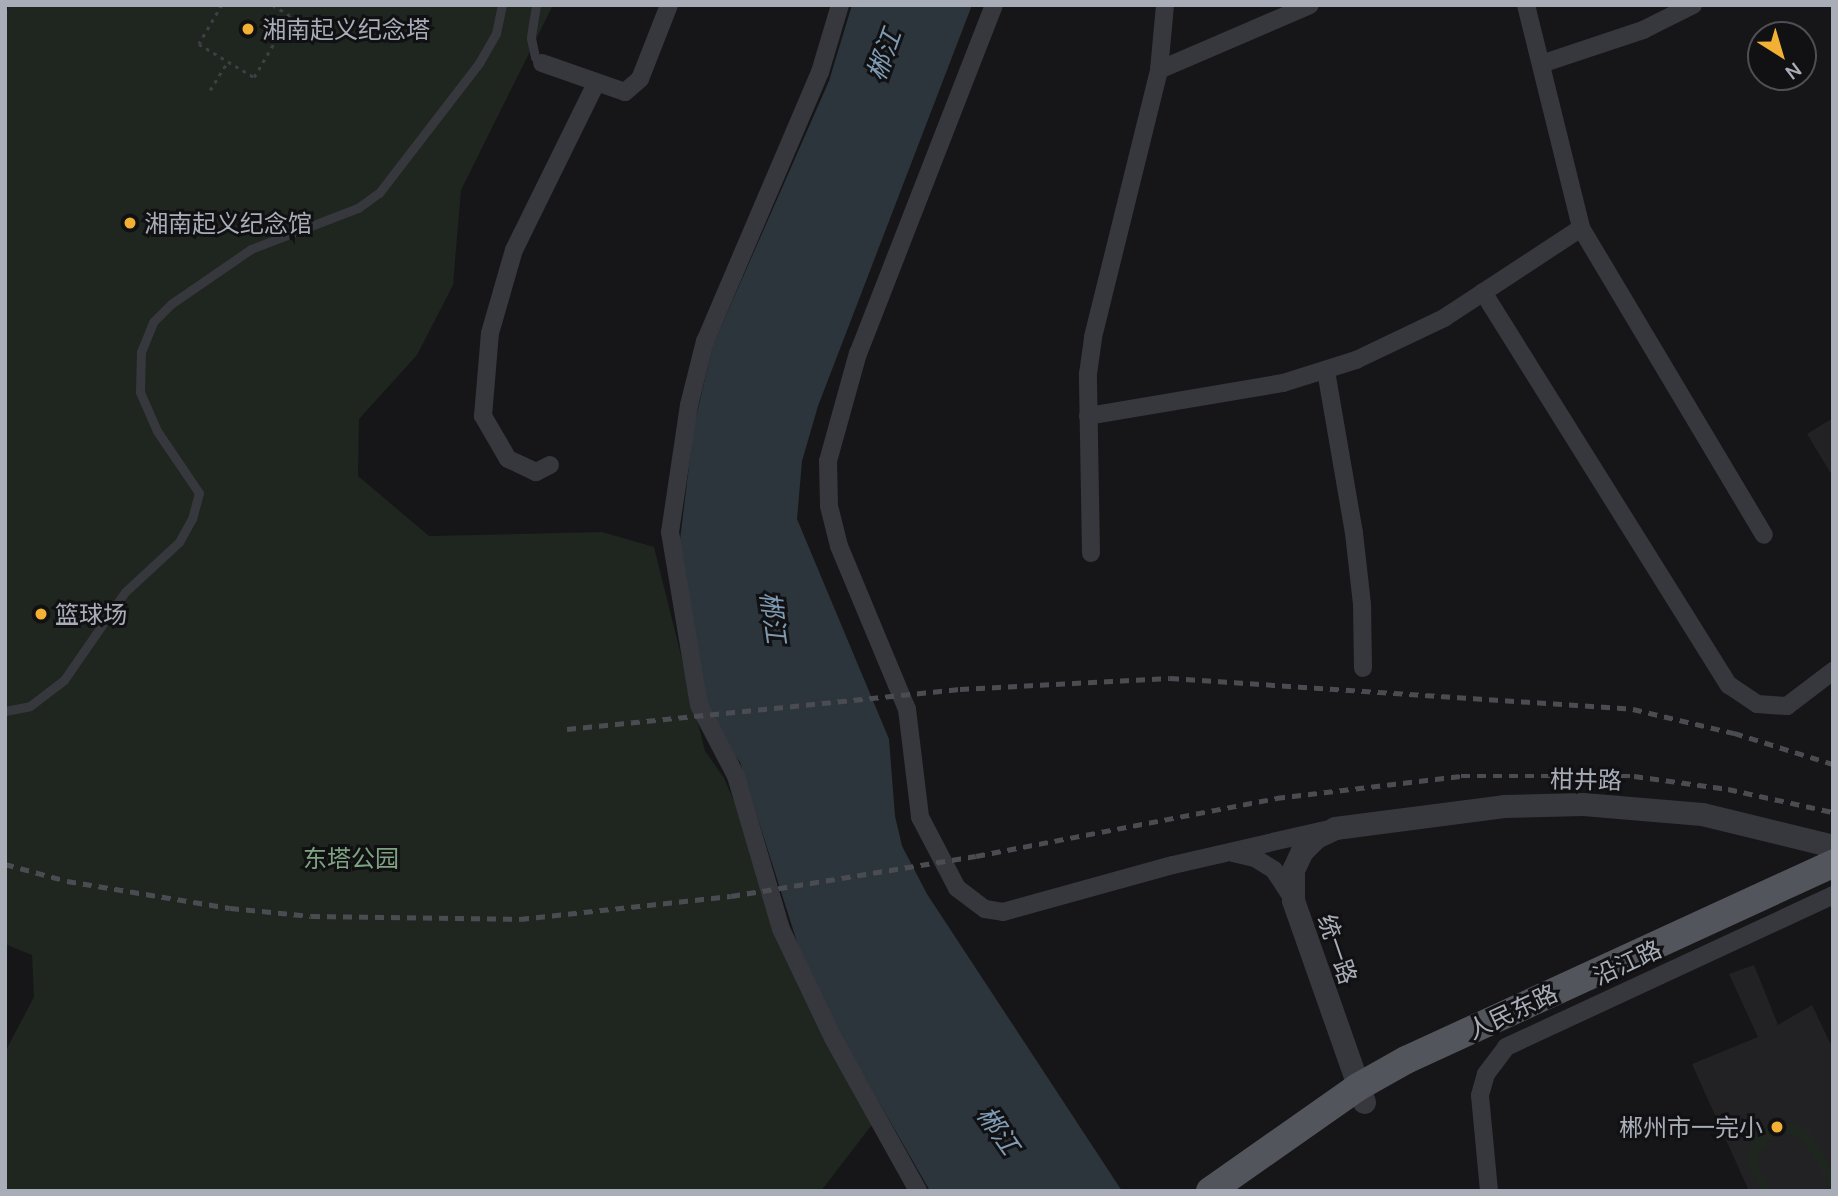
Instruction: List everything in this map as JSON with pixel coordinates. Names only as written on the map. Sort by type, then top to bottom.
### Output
[{"type":"main road","name":"人民东路","points":[[1210,1191],[1358,1086],[1454,1037],[1833,864]]},
{"type":"main road","name":"人民东路","points":[[1237,1191],[1358,1086],[1461,1051],[1833,882]]},
{"type":"street","points":[[542,63],[625,93],[640,79],[669,5]]},
{"type":"street","points":[[840,5],[820,72],[705,341],[689,405],[670,532],[699,705],[736,776],[781,929],[833,1038],[918,1191]]},
{"type":"street","points":[[994,5],[845,390],[828,461],[830,506],[839,546],[907,709],[920,817],[947,875],[969,900],[985,909],[1025,909],[1215,855],[1335,828]]},
{"type":"street","points":[[1091,553],[1088,416],[1093,337],[1159,70],[1165,5]]},
{"type":"street","points":[[1159,70],[1310,5]]},
{"type":"street","points":[[1526,5],[1581,228],[1764,535]]},
{"type":"street","points":[[1541,64],[1643,30],[1693,5]]},
{"type":"street","points":[[550,465],[536,472],[508,459],[483,416],[490,333],[514,250],[596,83]]},
{"type":"street","points":[[1088,416],[1283,383],[1326,371],[1415,333],[1581,228]]},
{"type":"street","points":[[1483,292],[1729,685],[1757,704],[1787,706],[1833,671]]},
{"type":"street","points":[[1326,371],[1354,533],[1362,604],[1363,668]]},
{"type":"street","name":"柑井路","points":[[1335,828],[1504,806],[1583,804],[1702,814],[1827,846]]},
{"type":"street","name":"统一路","points":[[1335,828],[1316,837],[1302,852],[1293,870],[1293,900],[1358,1086]]},
{"type":"street","points":[[1215,855],[1236,853],[1264,863],[1282,879],[1293,900]]},
{"type":"street","name":"沿江路","points":[[1489,1191],[1480,1095],[1486,1074],[1506,1047],[1833,895]]},
{"type":"lane","points":[[5,711],[30,706],[64,680],[125,592],[179,542],[192,519],[199,493],[157,431],[141,393],[141,352],[153,322],[170,304],[251,249],[359,208],[379,193],[479,63],[496,33],[502,5]]},
{"type":"lane","points":[[536,5],[531,38],[535,57],[542,63]]},
{"type":"path","points":[[222,5],[199,44],[254,77],[290,16],[272,5]]},
{"type":"path","points":[[210,90],[228,61]]},
{"type":"shaded area","points":[[1833,418],[1833,477],[1807,434]]},
{"type":"shaded area","name":"郴州市一完小","points":[[1754,965],[1778,1025],[1812,1005],[1833,1049],[1833,1191],[1749,1191],[1692,1064],[1758,1037],[1729,974]]},
{"type":"green space","name":"东塔公园","points":[[9,5],[553,5],[461,190],[453,285],[417,355],[359,419],[358,476],[429,536],[602,532],[654,547],[705,751],[724,778],[874,1122],[821,1191],[5,1191],[5,1052],[34,997],[32,955],[5,944],[5,17]]},
{"type":"green space","points":[[1794,1124],[1812,1133],[1833,1172],[1833,1191],[1804,1141],[1784,1133],[1773,1136],[1759,1155],[1759,1167],[1771,1191],[1761,1191],[1747,1162],[1751,1139],[1770,1126]]},
{"type":"water","name":"郴江","points":[[852,5],[972,5],[818,406],[802,461],[797,519],[889,739],[895,816],[902,846],[927,894],[1122,1191],[930,1191],[809,980],[740,762],[722,740],[702,694],[679,548],[694,425],[713,345],[829,81]]},
{"type":"railway","points":[[567,729],[960,689],[1170,678],[1633,709],[1734,733],[1833,764]]},
{"type":"railway","points":[[5,864],[67,881],[230,908],[311,916],[520,919],[731,896],[976,856],[1276,798],[1461,776],[1634,776],[1728,789],[1833,812]]},
{"type":"place","name":"湘南起义纪念塔","points":[[248,29]]},
{"type":"place","name":"湘南起义纪念馆","points":[[130,223]]},
{"type":"place","name":"篮球场","points":[[41,614]]},
{"type":"place","name":"郴州市一完小","points":[[1777,1127]]}]
